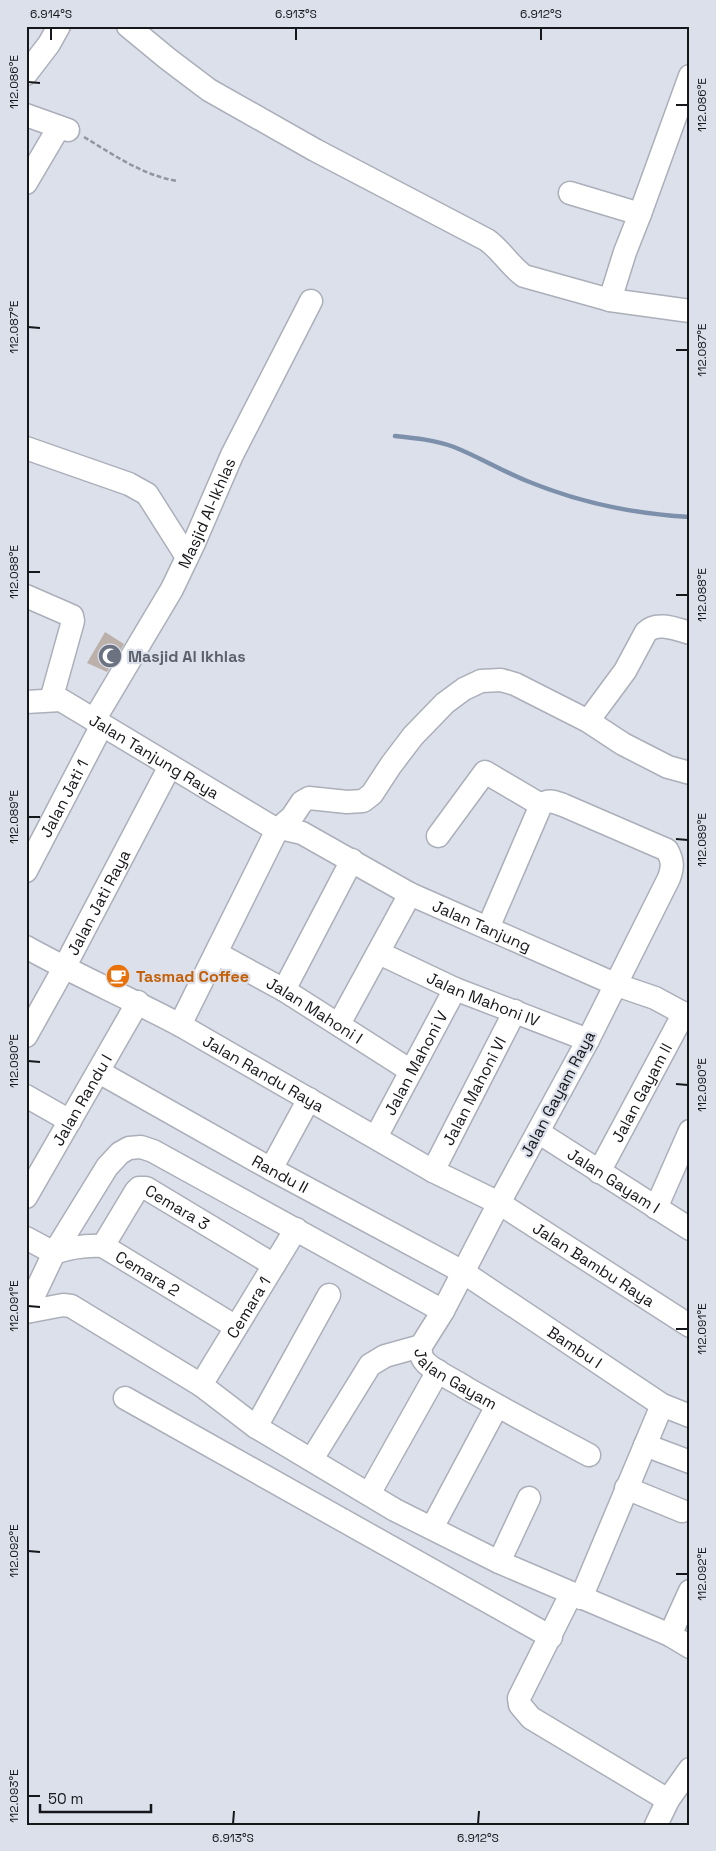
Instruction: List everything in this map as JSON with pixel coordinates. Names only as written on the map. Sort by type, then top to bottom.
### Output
[{"type":"street","points":[[26,74],[49,44],[59,26]]},
{"type":"street","points":[[128,26],[209,90],[315,150],[487,240],[499,249],[516,270],[524,276],[610,300],[690,311]]},
{"type":"street","points":[[610,300],[616,277],[690,76]]},
{"type":"street","points":[[26,115],[63,129],[26,183]]},
{"type":"street","points":[[570,193],[640,214]]},
{"type":"street","name":"Masjid Al-Ikhlas","points":[[98,723],[172,589],[232,456],[311,301]]},
{"type":"street","points":[[26,448],[129,484],[147,494],[187,557]]},
{"type":"street","points":[[26,596],[72,616],[73,621],[51,700]]},
{"type":"street","points":[[588,721],[625,671],[646,632],[651,627],[664,626],[690,633]]},
{"type":"street","points":[[180,1025],[277,830],[292,817],[302,802],[308,798],[347,802],[363,800],[372,794],[413,736],[445,702],[464,688],[481,681],[501,680],[515,684],[588,721],[624,744],[668,767],[690,773]]},
{"type":"street","name":"Jalan Tanjung Raya","points":[[26,702],[61,700],[277,830]]},
{"type":"street","name":"Jalan Jati 1","points":[[26,871],[98,723]]},
{"type":"street","name":"Jalan Jati Raya","points":[[26,1036],[64,968],[170,766]]},
{"type":"street","points":[[438,836],[485,772],[541,805],[488,928]]},
{"type":"street","name":"Jalan Gayam Raya","points":[[499,1203],[588,1040],[669,878],[673,866],[667,850],[550,800],[541,805]]},
{"type":"street","name":"Jalan Tanjung","points":[[277,830],[285,829],[302,833],[410,894],[616,985],[655,998],[687,1015]]},
{"type":"street","points":[[284,990],[352,860]]},
{"type":"street","points":[[339,1024],[410,894]]},
{"type":"street","name":"Jalan Randu Raya","points":[[26,946],[64,968],[138,1002],[433,1171],[499,1203]]},
{"type":"street","name":"Jalan Mahoni I","points":[[216,953],[284,990],[411,1071]]},
{"type":"street","name":"Jalan Mahoni IV","points":[[379,953],[456,989],[588,1040]]},
{"type":"street","name":"Jalan Mahoni V","points":[[376,1137],[456,989]]},
{"type":"street","name":"Jalan Randu I","points":[[26,1197],[138,1002]]},
{"type":"street","name":"Jalan Mahoni VI","points":[[433,1171],[515,1011]]},
{"type":"street","name":"Jalan Gayam II","points":[[599,1172],[687,1015]]},
{"type":"street","name":"Randu II","points":[[99,1072],[271,1169],[463,1272]]},
{"type":"street","points":[[26,1096],[70,1121]]},
{"type":"street","points":[[271,1169],[309,1099]]},
{"type":"street","points":[[656,1208],[690,1131]]},
{"type":"street","name":"Jalan Gayam I","points":[[538,1132],[690,1229]]},
{"type":"street","points":[[443,1312],[296,1229],[153,1151],[141,1147],[129,1148],[120,1153],[107,1167],[54,1253],[26,1312],[62,1305],[71,1306],[201,1385],[256,1427],[369,1494],[499,1562],[670,1635],[690,1647]]},
{"type":"street","name":"Cemara 3","points":[[103,1246],[136,1191],[139,1188],[146,1188],[274,1265]]},
{"type":"street","name":"Jalan Gayam","points":[[499,1203],[443,1312],[421,1346],[422,1356],[426,1363],[438,1371],[589,1455]]},
{"type":"street","name":"Jalan Bambu Raya","points":[[499,1203],[690,1326]]},
{"type":"street","name":"Cemara 1","points":[[201,1385],[296,1229]]},
{"type":"street","points":[[26,1238],[54,1253]]},
{"type":"street","name":"Cemara 2","points":[[54,1253],[74,1246],[103,1246],[236,1327]]},
{"type":"street","name":"Bambu I","points":[[463,1272],[662,1405],[690,1416]]},
{"type":"street","points":[[256,1427],[329,1295]]},
{"type":"street","points":[[312,1460],[370,1365],[385,1356],[421,1346]]},
{"type":"street","points":[[369,1494],[438,1371]]},
{"type":"street","points":[[125,1398],[551,1637]]},
{"type":"street","points":[[662,1405],[576,1596],[534,1667],[519,1698],[520,1705],[531,1718],[668,1800]]},
{"type":"street","points":[[432,1528],[498,1406]]},
{"type":"street","points":[[644,1445],[690,1462]]},
{"type":"street","points":[[626,1488],[682,1511]]},
{"type":"street","points":[[499,1562],[529,1498]]},
{"type":"street","points":[[670,1635],[690,1591]]},
{"type":"street","points":[[656,1825],[668,1800],[690,1769]]},
{"type":"path","points":[[63,129],[78,133],[142,172],[177,181]]},
{"type":"building","name":"Masjid Al Ikhlas","points":[[105,632],[124,644],[107,672],[87,663]]},
{"type":"building","points":[[118,965],[129,974],[125,983],[111,976]]},
{"type":"waterway","points":[[395,436],[432,441],[454,447],[527,481],[586,501],[628,510],[690,517]]},
{"type":"place","name":"Masjid Al Ikhlas","points":[[110,656]]},
{"type":"place","name":"Tasmad Coffee","points":[[118,976]]}]
